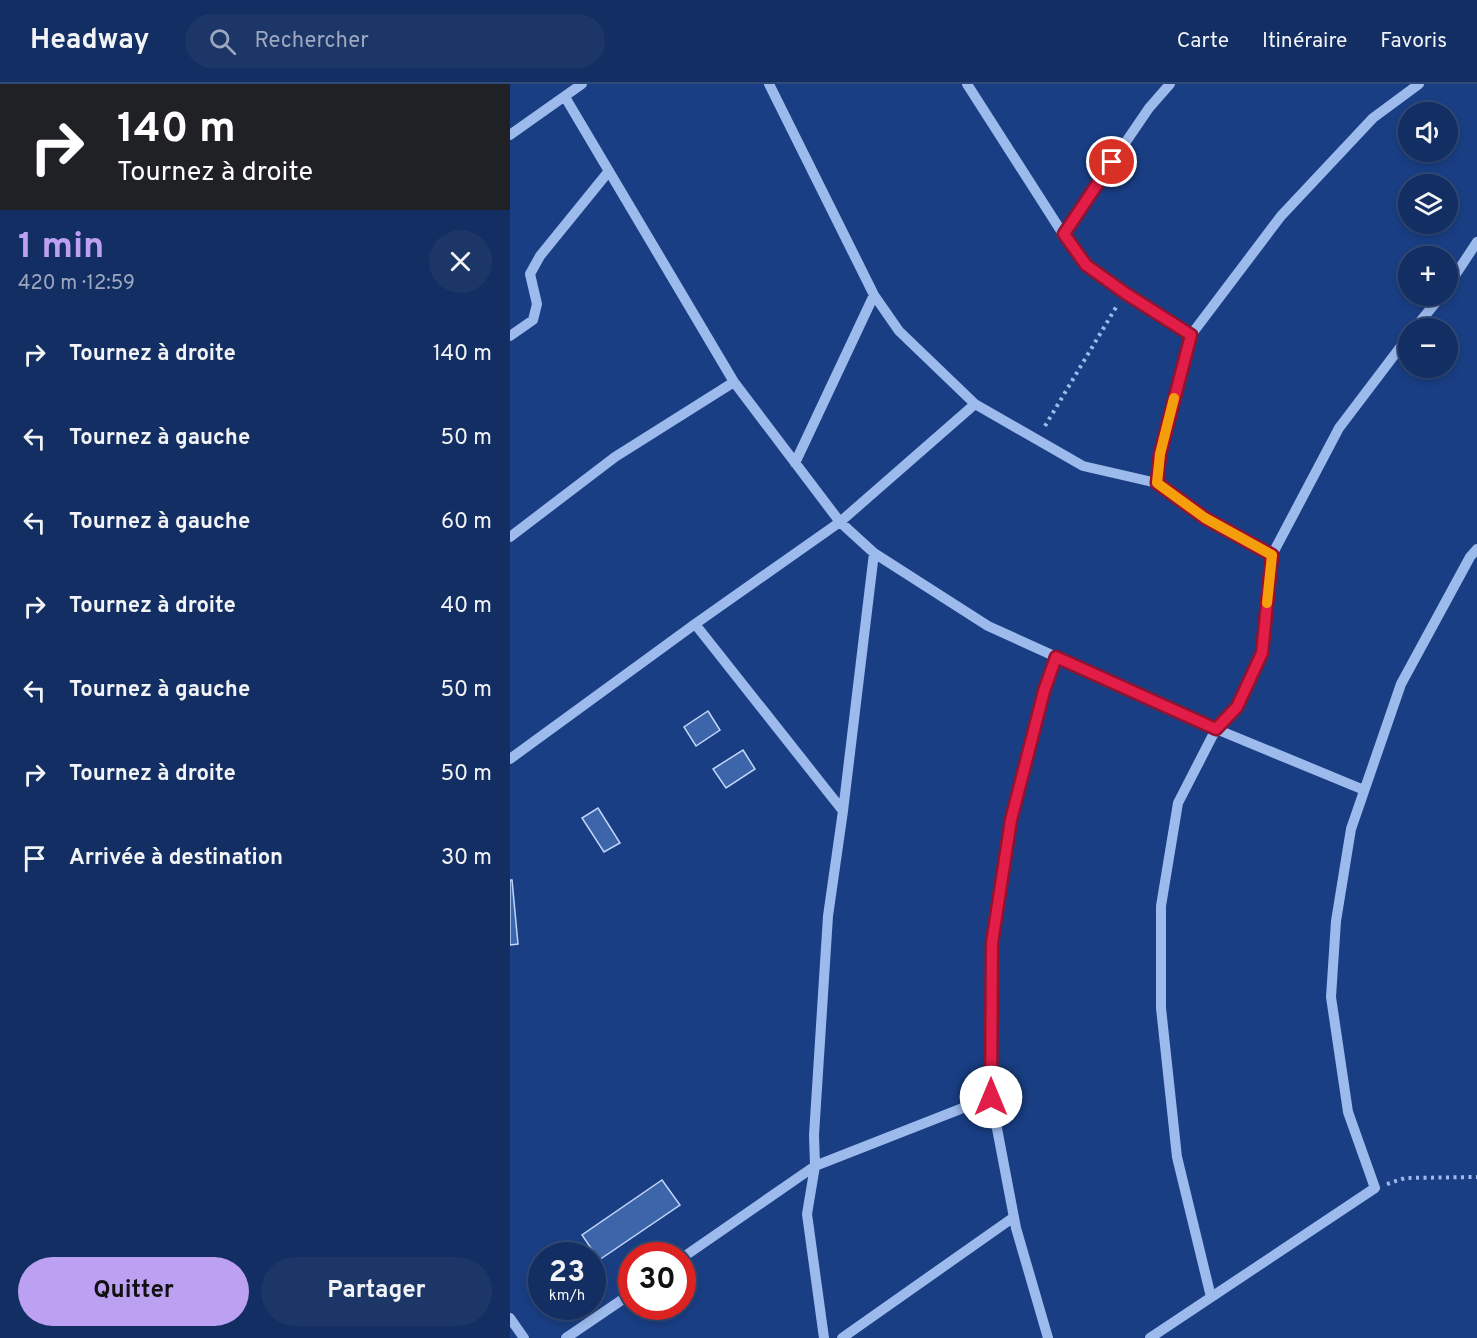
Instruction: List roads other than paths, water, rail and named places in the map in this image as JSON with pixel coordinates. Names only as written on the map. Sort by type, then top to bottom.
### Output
[{"type":"street","points":[[510,135],[582,84]]},
{"type":"street","points":[[770,84],[874,295],[899,331],[975,404],[1083,466],[1157,483],[1205,518],[1272,555]]},
{"type":"street","points":[[967,84],[1086,265],[1191,335]]},
{"type":"street","points":[[1064,234],[1149,108],[1170,84]]},
{"type":"street","points":[[1157,483],[1160,454],[1191,335],[1281,216],[1374,118],[1419,84]]},
{"type":"street","points":[[565,97],[734,382],[840,522],[874,553],[988,626],[1216,729],[1364,790]]},
{"type":"street","points":[[510,336],[533,320],[537,304],[530,274],[540,256],[609,171]]},
{"type":"street","points":[[1458,271],[1477,242]]},
{"type":"street","points":[[795,463],[874,295]]},
{"type":"street","points":[[1423,318],[1433,306]]},
{"type":"street","points":[[1211,1297],[1177,1157],[1161,1008],[1161,906],[1178,803],[1216,729],[1237,707],[1262,653],[1272,555],[1339,428],[1398,350]]},
{"type":"street","points":[[510,537],[615,457],[734,382]]},
{"type":"street","points":[[510,759],[840,522],[975,404]]},
{"type":"street","points":[[1150,1338],[1375,1188],[1348,1112],[1331,997],[1338,909],[1351,829],[1401,684],[1470,557],[1477,549]]},
{"type":"street","points":[[824,1338],[807,1214],[815,1166],[814,1135],[828,916],[874,553]]},
{"type":"street","points":[[695,624],[843,811]]},
{"type":"street","points":[[1048,1338],[1014,1217],[991,1097],[992,943],[1011,820],[1044,691],[1056,657]]},
{"type":"street","points":[[696,1248],[815,1166],[991,1097]]},
{"type":"street","points":[[842,1338],[1014,1217]]},
{"type":"street","points":[[566,1338],[618,1303]]},
{"type":"street","points":[[510,1318],[524,1338]]}]
